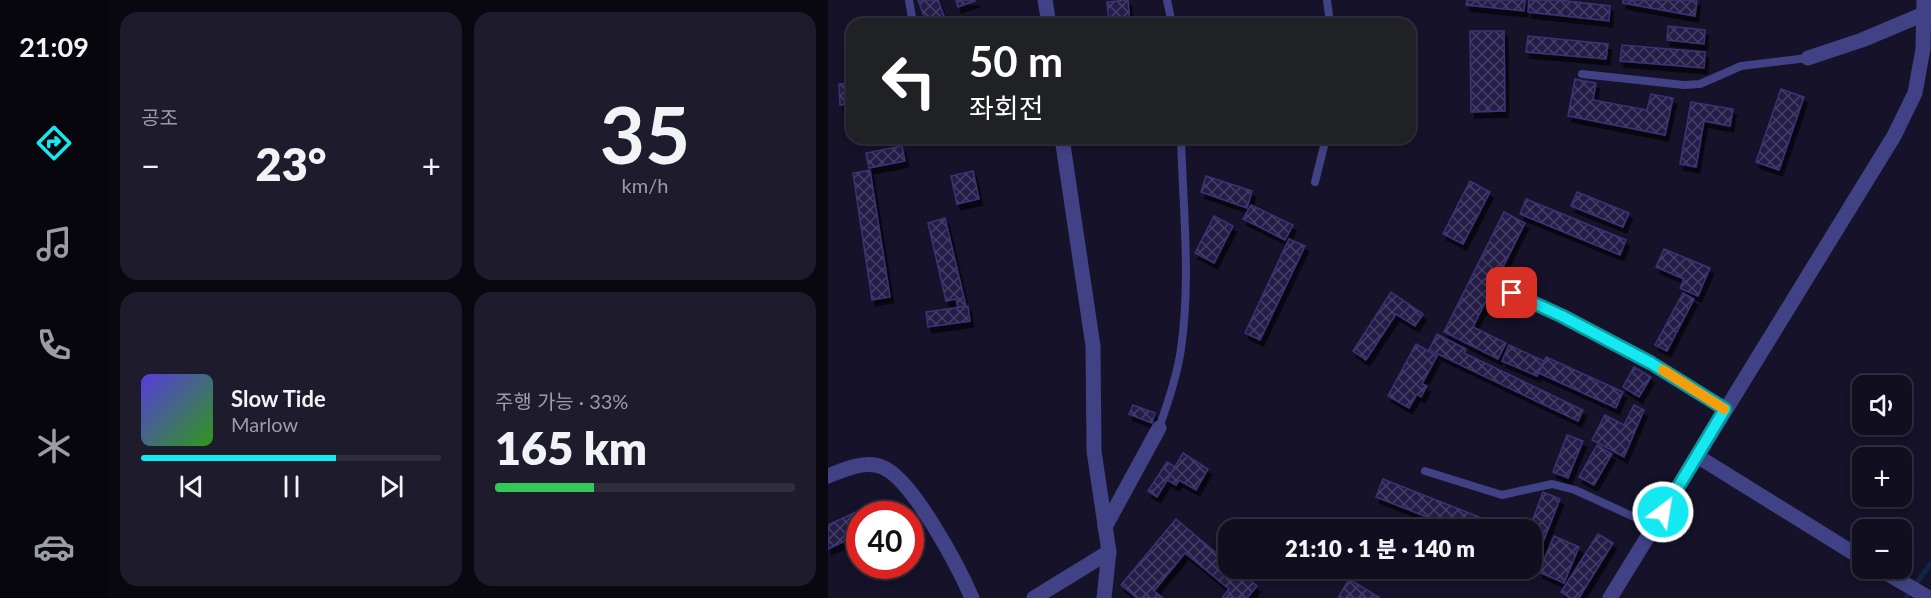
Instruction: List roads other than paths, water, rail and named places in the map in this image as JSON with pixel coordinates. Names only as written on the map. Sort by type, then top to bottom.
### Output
[{"type":"street","points":[[1045,0],[1048,18]]},
{"type":"street","points":[[1610,598],[1894,136],[1916,93],[1923,49],[1924,7],[1862,40],[1808,58]]},
{"type":"street","points":[[1063,144],[1093,346],[1094,451],[1109,552],[1104,598]]},
{"type":"street","points":[[1106,527],[1159,428]]},
{"type":"street","points":[[1697,456],[1852,552]]},
{"type":"street","points":[[828,476],[854,466],[881,466],[900,481],[918,502],[961,571],[972,598]]},
{"type":"street","points":[[1034,598],[1109,552]]},
{"type":"street","points":[[1897,579],[1929,598]]},
{"type":"lane","points":[[909,0],[912,18]]},
{"type":"lane","points":[[1167,0],[1171,18]]},
{"type":"lane","points":[[1327,0],[1329,18]]},
{"type":"lane","points":[[1582,74],[1692,85],[1700,84],[1741,66],[1808,58]]},
{"type":"lane","points":[[1159,428],[1174,386],[1182,348],[1185,299],[1181,144]]},
{"type":"lane","points":[[1315,182],[1324,144]]},
{"type":"lane","points":[[1512,293],[1562,316],[1651,363],[1725,409]]},
{"type":"lane","points":[[1425,471],[1502,495],[1552,484],[1575,490],[1654,526]]},
{"type":"waterway","points":[[1906,598],[1931,563]]}]
